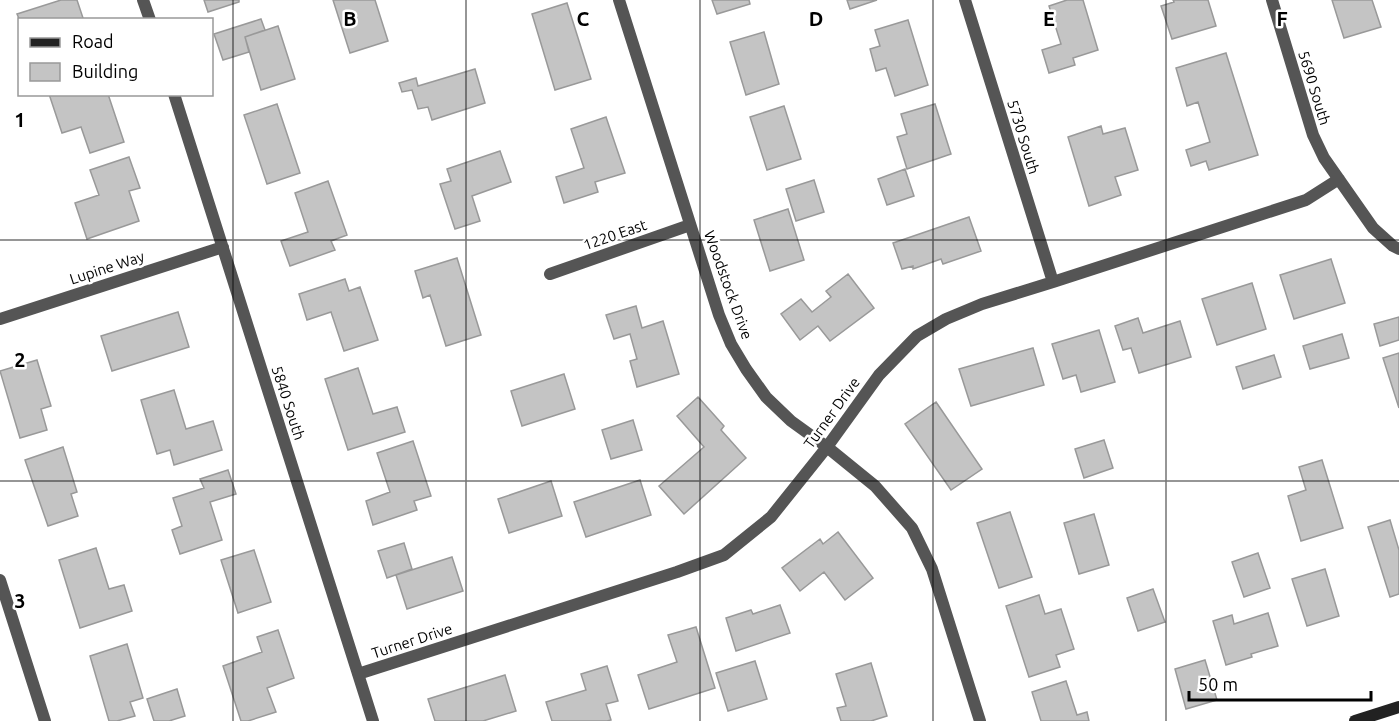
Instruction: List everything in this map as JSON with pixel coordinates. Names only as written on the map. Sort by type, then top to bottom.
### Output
[{"type":"main road","points":[[1355,721],[1399,707]]},
{"type":"street","points":[[143,0],[149,18]]},
{"type":"street","name":"Woodstock Drive","points":[[620,0],[719,315],[731,344],[766,397],[791,421],[875,486],[912,528],[932,569],[980,721]]},
{"type":"street","name":"5730 South","points":[[965,0],[1053,282]]},
{"type":"street","name":"5690 South","points":[[1272,0],[1313,135],[1324,158],[1373,228],[1399,249]]},
{"type":"street","name":"5840 South","points":[[175,96],[373,721]]},
{"type":"street","name":"Turner Drive","points":[[358,674],[666,576],[724,555],[771,517],[827,447],[879,375],[917,336],[946,319],[982,304],[1306,200],[1339,179]]},
{"type":"street","name":"1220 East","points":[[550,274],[690,225]]},
{"type":"street","name":"Lupine Way","points":[[0,319],[223,247]]},
{"type":"street","points":[[0,580],[45,721]]},
{"type":"building","points":[[61,0],[77,0],[83,18],[19,18],[17,14]]},
{"type":"building","points":[[204,0],[239,0],[239,2],[208,12]]},
{"type":"building","points":[[333,0],[375,0],[388,41],[350,53]]},
{"type":"building","points":[[712,0],[749,0],[750,4],[717,14]]},
{"type":"building","points":[[847,0],[877,0],[850,9]]},
{"type":"building","points":[[1067,0],[1083,0],[1098,50],[1073,58],[1075,65],[1049,73],[1042,50],[1061,44],[1049,6]]},
{"type":"building","points":[[1173,0],[1208,0],[1216,26],[1172,39],[1161,6],[1174,2]]},
{"type":"building","points":[[1332,0],[1372,0],[1381,27],[1344,38]]},
{"type":"building","points":[[567,3],[591,79],[555,90],[532,14]]},
{"type":"building","points":[[261,19],[265,30],[245,37],[249,52],[223,60],[214,34]]},
{"type":"building","points":[[908,20],[928,85],[895,96],[886,68],[876,71],[870,49],[880,46],[875,30]]},
{"type":"building","points":[[278,26],[295,79],[261,90],[245,37]]},
{"type":"building","points":[[764,32],[779,84],[746,95],[730,42]]},
{"type":"building","points":[[1226,53],[1258,155],[1209,170],[1206,161],[1191,166],[1186,150],[1210,142],[1198,102],[1187,106],[1176,68]]},
{"type":"building","points":[[475,69],[485,103],[432,120],[428,107],[418,109],[412,90],[402,92],[399,83],[416,78],[418,86]]},
{"type":"building","points":[[50,96],[109,96],[124,142],[90,153],[81,127],[62,133]]},
{"type":"building","points":[[277,104],[300,173],[267,184],[244,115]]},
{"type":"building","points":[[935,104],[951,154],[907,169],[897,137],[907,134],[901,114]]},
{"type":"building","points":[[784,106],[801,159],[767,170],[750,117]]},
{"type":"building","points":[[606,117],[625,173],[595,182],[598,192],[564,203],[556,177],[584,168],[571,129]]},
{"type":"building","points":[[1101,126],[1103,134],[1125,128],[1138,170],[1115,177],[1121,195],[1089,206],[1068,137]]},
{"type":"building","points":[[500,151],[511,182],[472,196],[480,221],[455,229],[440,184],[451,181],[447,169]]},
{"type":"building","points":[[129,157],[140,188],[129,191],[139,221],[87,239],[75,203],[99,195],[90,170]]},
{"type":"building","points":[[905,169],[914,196],[887,205],[878,179]]},
{"type":"building","points":[[814,180],[824,212],[796,221],[786,189]]},
{"type":"building","points":[[328,181],[347,235],[331,241],[335,250],[290,266],[281,241],[308,232],[295,193]]},
{"type":"building","points":[[788,209],[804,260],[770,271],[754,220]]},
{"type":"building","points":[[969,217],[981,251],[943,264],[941,259],[913,269],[913,266],[902,269],[893,243]]},
{"type":"building","points":[[457,258],[481,335],[446,346],[430,295],[423,298],[415,271]]},
{"type":"building","points":[[1331,259],[1345,303],[1294,319],[1280,275]]},
{"type":"building","points":[[848,274],[874,308],[830,341],[818,326],[800,340],[781,314],[801,299],[812,312],[831,297],[826,291]]},
{"type":"building","points":[[345,279],[349,291],[360,287],[378,340],[344,351],[331,312],[307,320],[299,294]]},
{"type":"building","points":[[1252,283],[1266,329],[1217,345],[1202,299]]},
{"type":"building","points":[[636,306],[642,328],[663,321],[679,374],[637,387],[630,361],[637,359],[630,334],[614,339],[606,315]]},
{"type":"building","points":[[178,312],[189,347],[112,371],[101,336]]},
{"type":"building","points":[[1399,317],[1399,340],[1380,346],[1374,324]]},
{"type":"building","points":[[1138,318],[1143,333],[1180,321],[1191,357],[1139,373],[1131,348],[1123,350],[1115,326]]},
{"type":"building","points":[[1099,330],[1115,382],[1081,392],[1076,375],[1063,379],[1052,344]]},
{"type":"building","points":[[1342,334],[1349,358],[1310,369],[1303,346]]},
{"type":"building","points":[[1033,348],[1044,385],[971,406],[959,369]]},
{"type":"building","points":[[1399,353],[1399,408],[1383,358]]},
{"type":"building","points":[[1274,355],[1281,377],[1243,389],[1236,367]]},
{"type":"building","points":[[37,360],[51,406],[41,409],[47,430],[20,438],[0,371]]},
{"type":"building","points":[[358,368],[373,414],[397,407],[405,432],[348,450],[325,379]]},
{"type":"building","points":[[564,374],[575,409],[522,426],[511,391]]},
{"type":"building","points":[[174,390],[186,429],[213,421],[222,450],[174,465],[170,450],[157,454],[141,400]]},
{"type":"building","points":[[698,397],[724,426],[721,430],[746,458],[684,514],[659,486],[704,447],[677,416]]},
{"type":"building","points":[[936,402],[982,469],[951,490],[905,424]]},
{"type":"building","points":[[633,420],[642,450],[611,459],[602,430]]},
{"type":"building","points":[[1104,440],[1113,468],[1084,478],[1075,449]]},
{"type":"building","points":[[413,441],[431,496],[414,501],[417,510],[373,525],[366,501],[390,492],[377,453]]},
{"type":"building","points":[[63,447],[77,492],[71,494],[78,516],[48,526],[25,460]]},
{"type":"building","points":[[1322,460],[1343,528],[1301,541],[1288,496],[1306,490],[1299,467]]},
{"type":"building","points":[[228,470],[236,494],[210,502],[222,540],[180,554],[172,530],[182,526],[173,498],[204,488],[200,479]]},
{"type":"building","points":[[640,480],[651,515],[586,537],[574,502]]},
{"type":"building","points":[[551,481],[562,516],[509,533],[498,499]]},
{"type":"building","points":[[1010,512],[1032,577],[999,588],[977,523]]},
{"type":"building","points":[[1094,514],[1109,565],[1079,574],[1064,523]]},
{"type":"building","points":[[1390,520],[1399,550],[1399,594],[1390,597],[1368,527]]},
{"type":"building","points":[[838,532],[873,578],[845,600],[824,572],[800,591],[782,568],[820,539],[823,544]]},
{"type":"building","points":[[404,543],[412,569],[387,578],[378,551]]},
{"type":"building","points":[[96,548],[109,589],[124,585],[132,611],[80,628],[59,560]]},
{"type":"building","points":[[254,550],[271,602],[238,613],[221,560]]},
{"type":"building","points":[[1258,553],[1270,588],[1244,597],[1232,562]]},
{"type":"building","points":[[452,557],[463,591],[407,609],[396,575]]},
{"type":"building","points":[[1325,569],[1339,616],[1307,626],[1292,579]]},
{"type":"building","points":[[1153,589],[1165,622],[1138,631],[1127,598]]},
{"type":"building","points":[[1039,595],[1045,614],[1061,609],[1074,649],[1056,655],[1060,667],[1029,677],[1006,606]]},
{"type":"building","points":[[780,605],[790,633],[736,651],[726,618],[751,610],[753,614]]},
{"type":"building","points":[[1268,613],[1278,646],[1226,665],[1213,621],[1232,615],[1234,624]]},
{"type":"building","points":[[696,627],[715,688],[649,709],[638,675],[677,662],[668,635]]},
{"type":"building","points":[[278,630],[294,678],[267,688],[276,712],[241,721],[223,666],[262,652],[257,637]]},
{"type":"building","points":[[127,644],[143,698],[130,702],[135,716],[109,721],[90,656]]},
{"type":"building","points":[[1205,660],[1217,700],[1186,709],[1175,669]]},
{"type":"building","points":[[755,661],[767,699],[728,711],[716,673]]},
{"type":"building","points":[[871,663],[887,716],[871,721],[841,721],[837,708],[846,706],[836,674]]},
{"type":"building","points":[[607,666],[618,701],[606,704],[611,720],[552,721],[546,702],[586,690],[581,674]]},
{"type":"building","points":[[505,675],[516,711],[483,721],[435,721],[428,699]]},
{"type":"building","points":[[1066,681],[1077,715],[1087,712],[1089,721],[1041,721],[1032,692]]},
{"type":"building","points":[[177,689],[185,716],[169,721],[154,721],[147,699]]}]
